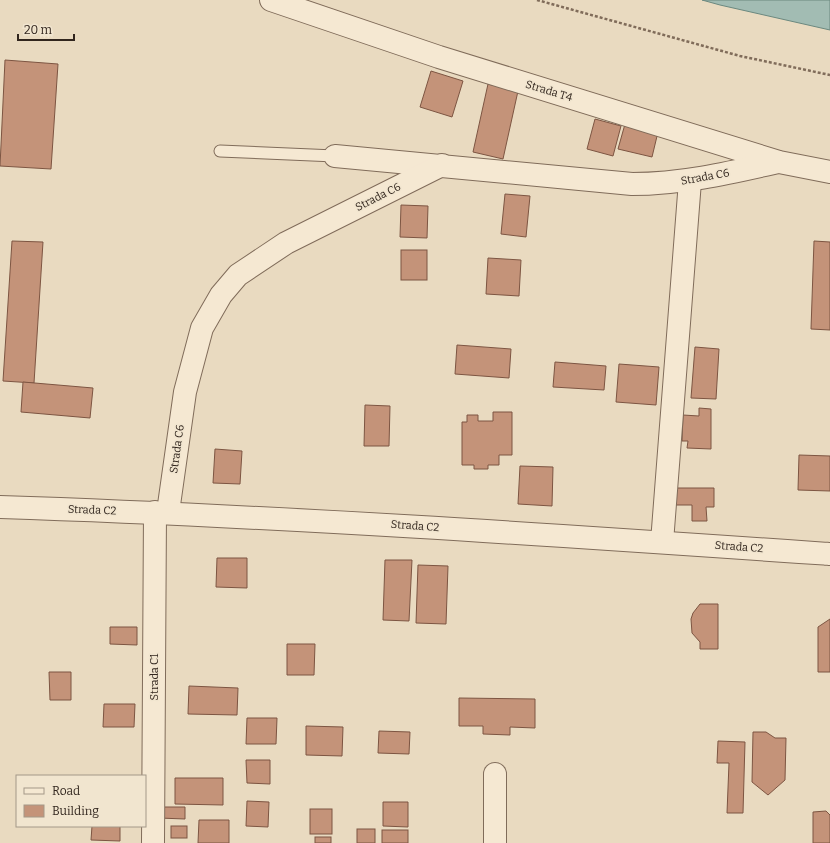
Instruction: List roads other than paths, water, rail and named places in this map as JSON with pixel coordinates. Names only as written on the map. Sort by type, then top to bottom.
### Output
[{"type":"street","name":"Strada T4","points":[[271,0],[439,57],[779,162],[830,172]]},
{"type":"street","points":[[335,156],[442,165]]},
{"type":"street","name":"Strada C6","points":[[162,512],[185,392],[202,328],[221,295],[238,275],[286,243],[442,165],[632,184],[662,184],[690,181],[779,162]]},
{"type":"street","points":[[662,542],[690,181]]},
{"type":"street","name":"Strada C2","points":[[0,507],[162,512],[367,523],[830,554]]},
{"type":"street","name":"Strada C1","points":[[154,843],[162,512]]},
{"type":"street","points":[[495,774],[495,843]]},
{"type":"lane","points":[[220,151],[335,156]]},
{"type":"water","points":[[702,0],[830,0],[830,30],[720,5]]}]
